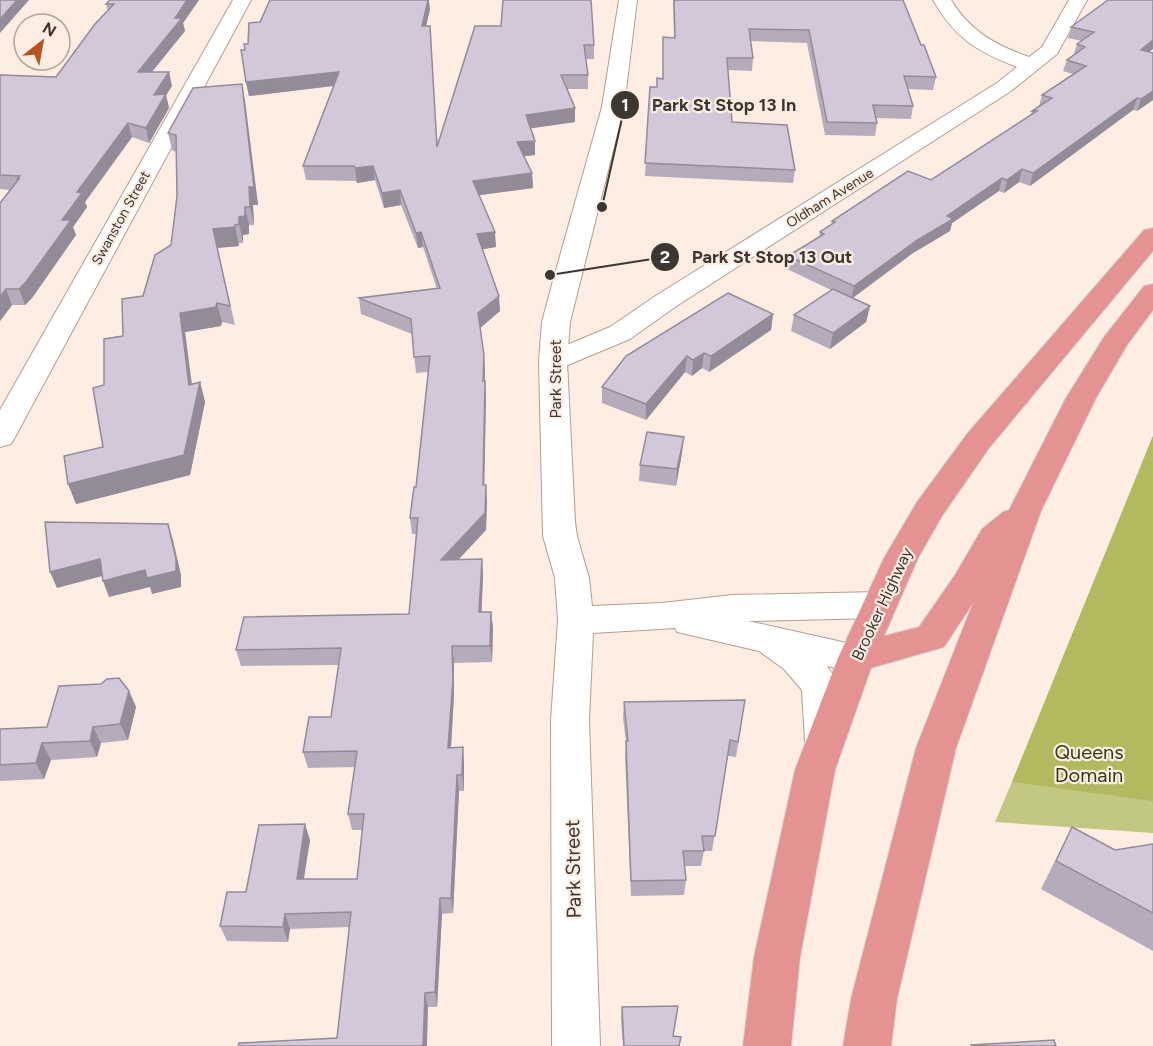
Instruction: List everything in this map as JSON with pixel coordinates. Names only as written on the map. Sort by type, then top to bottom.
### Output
[{"type":"highway","name":"Brooker Highway","points":[[767,1046],[777,957],[815,770],[856,658],[879,605],[929,510],[978,441],[1153,235]]},
{"type":"highway","points":[[867,1046],[874,999],[936,748],[1025,511],[1087,388],[1114,343],[1153,292]]},
{"type":"highway","points":[[856,658],[931,637],[967,584],[994,537],[1025,511]]},
{"type":"street","name":"Swanston Street","points":[[0,437],[242,0]]},
{"type":"street","name":"Park Street","points":[[576,1046],[570,720],[576,620],[572,578],[560,536],[553,361],[556,322],[564,288],[613,107],[627,0]]},
{"type":"street","points":[[942,0],[949,13],[968,36],[979,45],[1031,65]]},
{"type":"street","name":"Oldham Avenue","points":[[553,361],[620,333],[1004,87],[1050,50],[1078,0]]},
{"type":"street","points":[[970,9],[1009,57]]},
{"type":"street","points":[[576,620],[662,616],[732,608],[879,605]]},
{"type":"street","points":[[662,616],[856,658]]},
{"type":"street","points":[[752,635],[780,647],[811,673],[822,696],[825,742]]},
{"type":"green space","name":"Queens Domain","points":[[1153,436],[1153,833],[995,822],[1012,782]]},
{"type":"green space","name":"Queens Domain","points":[[1153,436],[1153,801],[1012,782]]},
{"type":"building","points":[[0,0],[17,0],[0,19]]},
{"type":"building","points":[[110,0],[187,0],[175,18],[182,18],[138,72],[169,72],[154,95],[166,94],[146,128],[128,123],[77,192],[82,193],[62,220],[71,220],[26,282],[19,289],[6,289],[0,297],[0,203],[20,176],[0,175],[0,75],[56,77],[60,72],[72,72],[72,55],[95,24],[114,4],[106,4]]},
{"type":"building","points":[[270,0],[428,0],[422,26],[430,26],[437,147],[475,26],[501,26],[503,0],[591,0],[594,45],[584,45],[588,75],[561,75],[575,108],[526,115],[535,141],[517,142],[532,173],[473,181],[495,232],[477,234],[499,296],[478,313],[484,355],[483,381],[485,381],[483,485],[486,485],[485,513],[441,560],[482,559],[479,612],[491,612],[490,646],[452,646],[453,679],[448,748],[463,747],[462,775],[457,775],[451,898],[440,898],[435,992],[425,993],[423,1046],[238,1046],[239,1043],[337,1038],[351,912],[285,914],[283,927],[220,926],[227,892],[246,892],[259,825],[305,824],[297,879],[357,879],[364,814],[348,814],[357,751],[303,752],[309,717],[331,717],[341,648],[236,650],[244,617],[409,614],[418,518],[410,518],[414,487],[416,487],[430,356],[414,357],[411,319],[359,298],[440,288],[421,232],[416,233],[400,190],[382,193],[373,166],[355,168],[354,166],[303,166],[339,72],[246,82],[241,50],[245,50],[244,44],[248,44],[249,23],[260,22]]},
{"type":"building","points":[[674,0],[903,0],[936,77],[904,76],[913,106],[873,105],[877,123],[827,122],[809,30],[749,29],[753,58],[727,58],[732,122],[787,125],[795,170],[645,163],[650,87],[657,87],[657,78],[663,79],[663,37],[675,38]]},
{"type":"building","points":[[1108,0],[1153,0],[1153,40],[1141,50],[1153,53],[1153,91],[1141,99],[1137,98],[1033,173],[1022,169],[1007,180],[1002,178],[947,216],[953,219],[916,241],[854,286],[788,256],[824,234],[820,232],[835,222],[832,221],[908,171],[931,180],[1037,111],[1032,111],[1052,98],[1042,95],[1086,66],[1067,60],[1085,47],[1077,44],[1094,32],[1071,27]]},
{"type":"building","points":[[242,84],[254,187],[249,187],[250,207],[245,207],[245,216],[239,217],[239,224],[235,227],[213,229],[230,306],[217,303],[216,307],[180,313],[189,385],[200,382],[184,455],[68,484],[64,456],[103,447],[93,388],[104,385],[104,339],[123,336],[122,299],[143,296],[155,255],[171,245],[177,196],[176,135],[168,133],[193,88]]},
{"type":"building","points":[[833,289],[870,306],[833,333],[794,315]]},
{"type":"building","points":[[728,293],[773,314],[711,356],[704,353],[693,360],[687,356],[646,404],[602,387],[626,356]]},
{"type":"building","points":[[647,432],[684,437],[677,469],[640,465]]},
{"type":"building","points":[[45,522],[168,524],[176,559],[176,571],[147,578],[145,570],[103,581],[100,559],[50,572]]},
{"type":"building","points":[[119,678],[129,691],[120,724],[93,727],[90,741],[42,743],[36,763],[0,765],[0,729],[47,727],[59,686],[101,684],[107,679]]},
{"type":"building","points":[[745,700],[738,742],[730,740],[715,836],[702,836],[704,851],[683,851],[686,880],[631,881],[626,741],[628,741],[624,702]]},
{"type":"building","points":[[1072,827],[1115,850],[1153,844],[1153,913],[1056,861]]},
{"type":"building","points":[[678,1006],[673,1036],[681,1037],[679,1046],[624,1046],[622,1007]]},
{"type":"building","points":[[1054,1040],[1056,1046],[971,1046],[971,1045]]},
{"type":"place","name":"Park St Stop 13 In","points":[[602,207]]},
{"type":"place","name":"Park St Stop 13 Out","points":[[550,275]]}]
